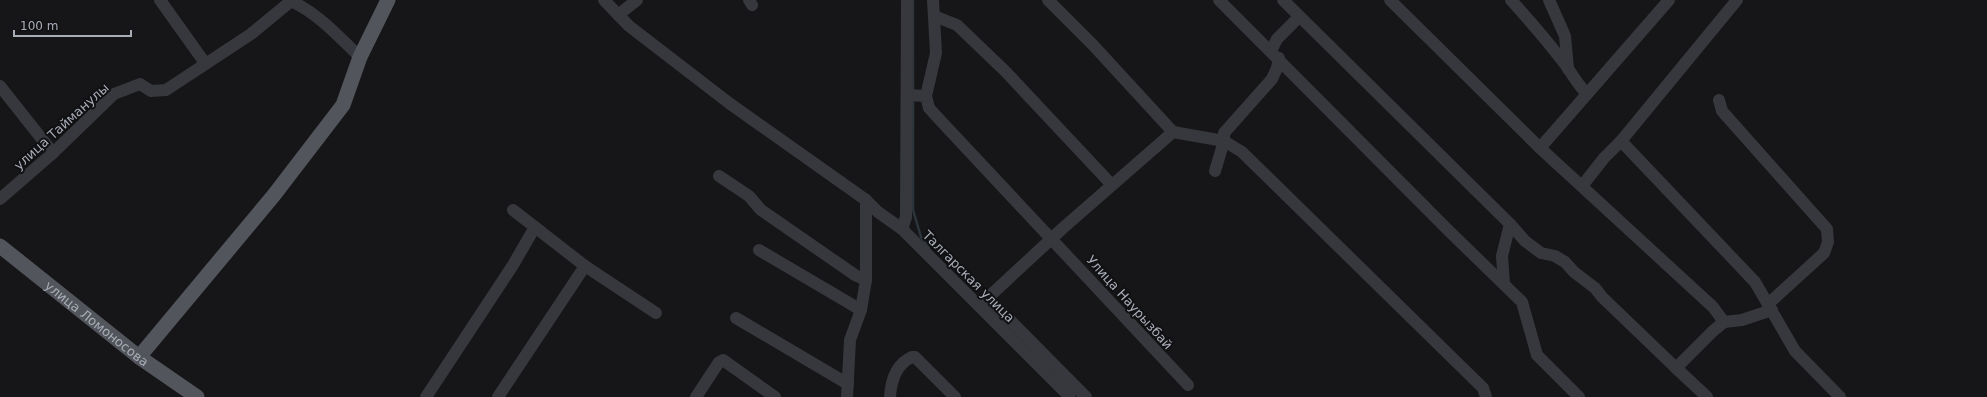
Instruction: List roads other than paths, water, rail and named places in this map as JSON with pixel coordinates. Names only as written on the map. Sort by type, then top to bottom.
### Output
[{"type":"main road","points":[[139,357],[274,195],[343,105],[360,57],[388,0]]},
{"type":"main road","name":"улица Ломоносова","points":[[0,246],[139,357],[197,397]]},
{"type":"street","points":[[160,0],[205,63]]},
{"type":"street","name":"Талгарская улица","points":[[604,0],[629,26],[729,103],[842,182],[866,200],[878,212],[902,229],[983,302],[1070,397]]},
{"type":"street","points":[[618,15],[637,0]]},
{"type":"street","points":[[902,229],[906,217],[915,95],[907,0]]},
{"type":"street","points":[[915,95],[936,53],[933,0]]},
{"type":"street","points":[[1048,0],[1094,45],[1173,132],[1224,141],[1242,152],[1483,388],[1486,397]]},
{"type":"street","points":[[1219,0],[1522,302],[1537,355],[1579,397]]},
{"type":"street","points":[[1283,0],[1510,224],[1525,241],[1541,253],[1555,256],[1565,262],[1574,272],[1595,288],[1602,297],[1707,397]]},
{"type":"street","points":[[1511,0],[1537,27],[1568,69],[1579,87],[1587,94]]},
{"type":"street","points":[[1549,0],[1565,36],[1568,69]]},
{"type":"street","points":[[1540,148],[1669,0]]},
{"type":"street","points":[[1582,186],[1737,0]]},
{"type":"street","name":"улица Тайманулы","points":[[0,199],[53,152],[114,94],[140,84],[151,91],[166,90],[251,34],[291,1],[307,9],[325,22],[360,57]]},
{"type":"street","points":[[1398,2],[1540,148],[1713,307],[1724,322]]},
{"type":"street","points":[[934,16],[957,25],[1005,71],[1112,184]]},
{"type":"street","points":[[1215,171],[1224,141],[1224,133],[1272,79],[1277,68],[1275,55],[1282,34],[1299,17]]},
{"type":"street","points":[[0,86],[53,152]]},
{"type":"street","name":"Улица Наурызбай","points":[[915,95],[1052,238],[1188,385]]},
{"type":"street","points":[[1676,368],[1724,322],[1742,320],[1770,307],[1824,253],[1828,242],[1827,229],[1722,111],[1719,100]]},
{"type":"street","points":[[1086,397],[983,302],[1112,184],[1173,132]]},
{"type":"street","points":[[1621,141],[1755,282],[1795,351],[1837,396]]},
{"type":"street","points":[[719,176],[749,196],[761,210],[855,275],[866,280]]},
{"type":"street","points":[[847,397],[850,340],[860,310],[866,280],[866,200]]},
{"type":"street","points":[[513,210],[585,266],[656,313]]},
{"type":"street","points":[[1504,284],[1502,256],[1510,224]]},
{"type":"street","points":[[426,397],[513,265],[535,227]]},
{"type":"street","points":[[759,250],[860,310]]},
{"type":"street","points":[[498,397],[585,266]]},
{"type":"street","points":[[736,318],[848,384]]},
{"type":"street","points":[[890,397],[890,386],[894,373],[912,357],[915,357],[955,397]]},
{"type":"street","points":[[696,397],[719,362],[723,360],[775,397]]},
{"type":"waterway","points":[[913,0],[913,91]]},
{"type":"waterway","points":[[913,98],[913,210],[921,237],[929,248]]}]
